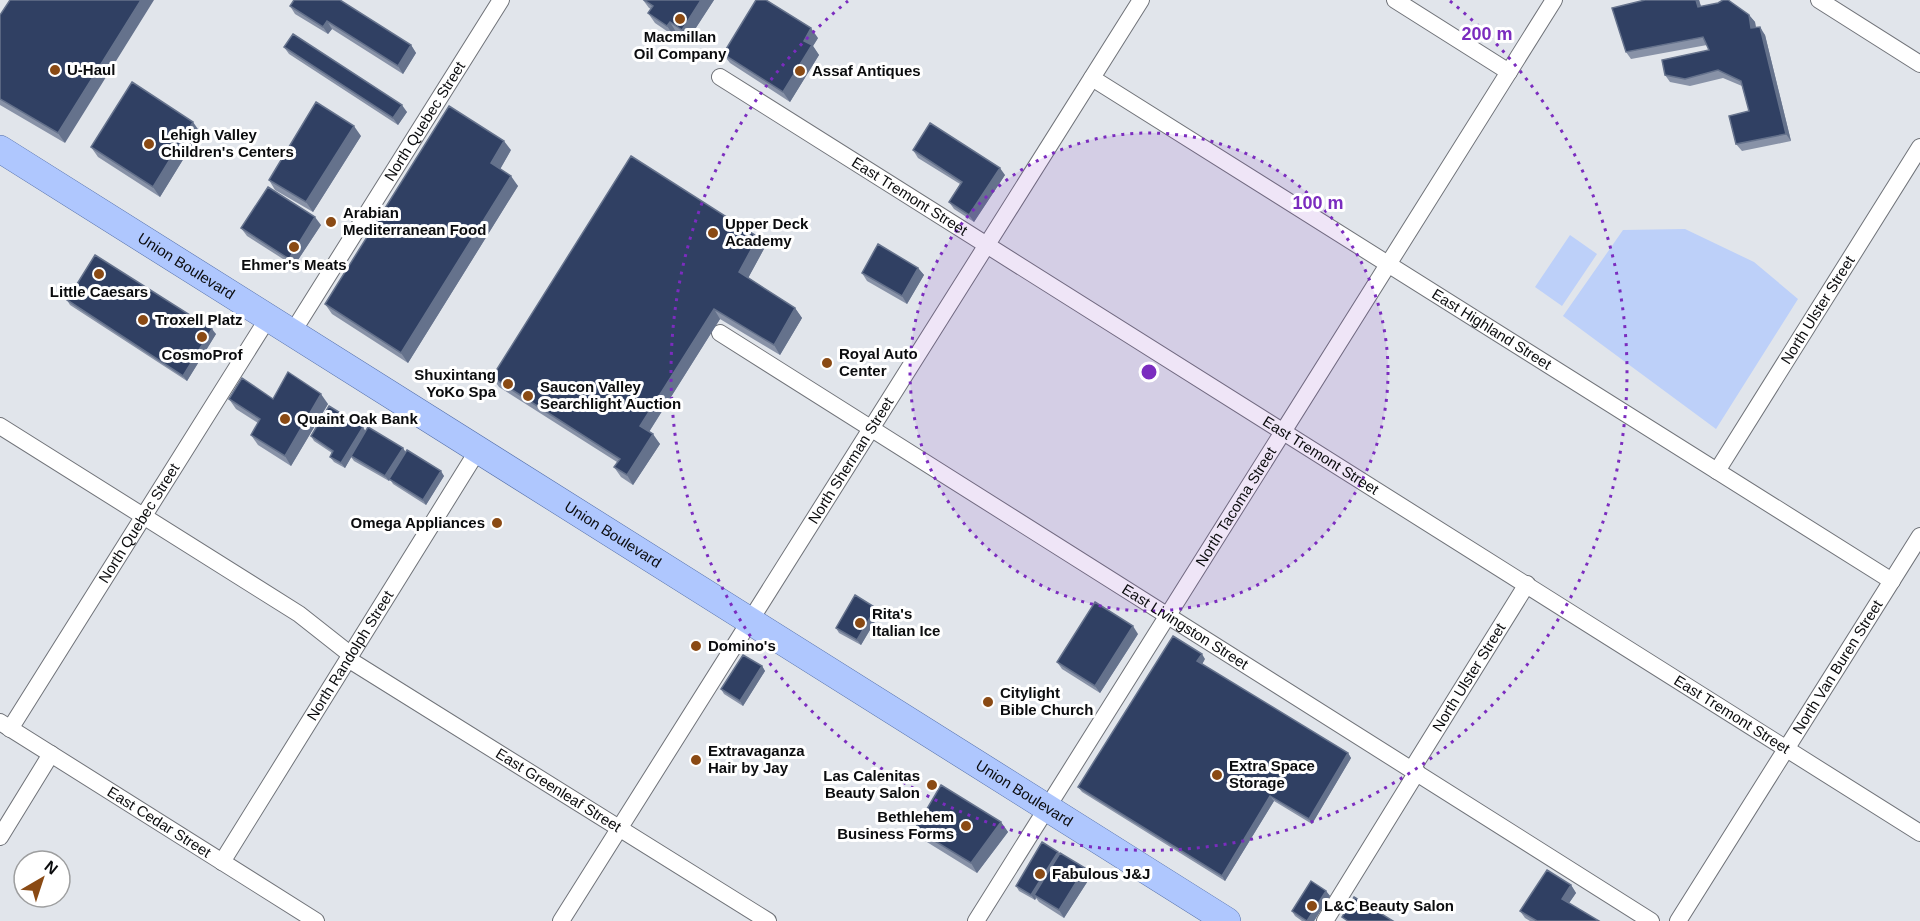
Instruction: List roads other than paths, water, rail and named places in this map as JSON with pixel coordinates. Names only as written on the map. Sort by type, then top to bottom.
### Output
[{"type":"main road","name":"Union Boulevard","points":[[0,149],[1227,921]]},
{"type":"street","name":"North Quebec Street","points":[[292,333],[501,0]]},
{"type":"street","name":"North Sherman Street","points":[[561,921],[1141,0]]},
{"type":"street","points":[[1395,0],[1509,72]]},
{"type":"street","name":"North Tacoma Street","points":[[976,921],[1554,0]]},
{"type":"street","points":[[1819,0],[1920,64]]},
{"type":"street","name":"East Tremont Street","points":[[720,77],[1920,832]]},
{"type":"street","name":"East Highland Street","points":[[1092,78],[1892,581]]},
{"type":"street","name":"North Ulster Street","points":[[1717,471],[1920,147]]},
{"type":"street","name":"North Quebec Street","points":[[5,726],[144,516],[268,318]]},
{"type":"street","name":"East Livingston Street","points":[[720,333],[870,430],[1651,921]]},
{"type":"street","name":"East Greenleaf Street","points":[[0,426],[299,614],[350,657],[768,921]]},
{"type":"street","name":"North Randolph Street","points":[[222,862],[478,450]]},
{"type":"street","name":"North Van Buren Street","points":[[1678,921],[1920,536]]},
{"type":"street","name":"North Ulster Street","points":[[1325,921],[1527,584]]},
{"type":"street","name":"East Cedar Street","points":[[5,726],[316,921]]},
{"type":"street","points":[[0,837],[51,754]]},
{"type":"place","name":"Macmillan Oil Company","points":[[680,19]]},
{"type":"place","name":"U-Haul","points":[[55,70]]},
{"type":"place","name":"Assaf Antiques","points":[[800,71]]},
{"type":"place","name":"Lehigh Valley Children's Centers","points":[[149,144]]},
{"type":"place","name":"Arabian Mediterranean Food","points":[[331,222]]},
{"type":"place","name":"Upper Deck Academy","points":[[713,233]]},
{"type":"place","name":"Ehmer's Meats","points":[[294,247]]},
{"type":"place","name":"Little Caesars","points":[[99,274]]},
{"type":"place","name":"Troxell Platz","points":[[143,320]]},
{"type":"place","name":"CosmoProf","points":[[202,337]]},
{"type":"place","name":"Royal Auto Center","points":[[827,363]]},
{"type":"place","name":"Shuxintang YoKo Spa","points":[[508,384]]},
{"type":"place","name":"Saucon Valley Searchlight Auction","points":[[528,396]]},
{"type":"place","name":"Quaint Oak Bank","points":[[285,419]]},
{"type":"place","name":"Omega Appliances","points":[[497,523]]},
{"type":"place","name":"Rita's Italian Ice","points":[[860,623]]},
{"type":"place","name":"Domino's","points":[[696,646]]},
{"type":"place","name":"Citylight Bible Church","points":[[988,702]]},
{"type":"place","name":"Extravaganza Hair by Jay","points":[[696,760]]},
{"type":"place","name":"Extra Space Storage","points":[[1217,775]]},
{"type":"place","name":"Las Calenitas Beauty Salon","points":[[932,785]]},
{"type":"place","name":"Bethlehem Business Forms","points":[[966,826]]},
{"type":"place","name":"Fabulous J&J","points":[[1040,874]]},
{"type":"place","name":"L&C Beauty Salon","points":[[1312,906]]}]
